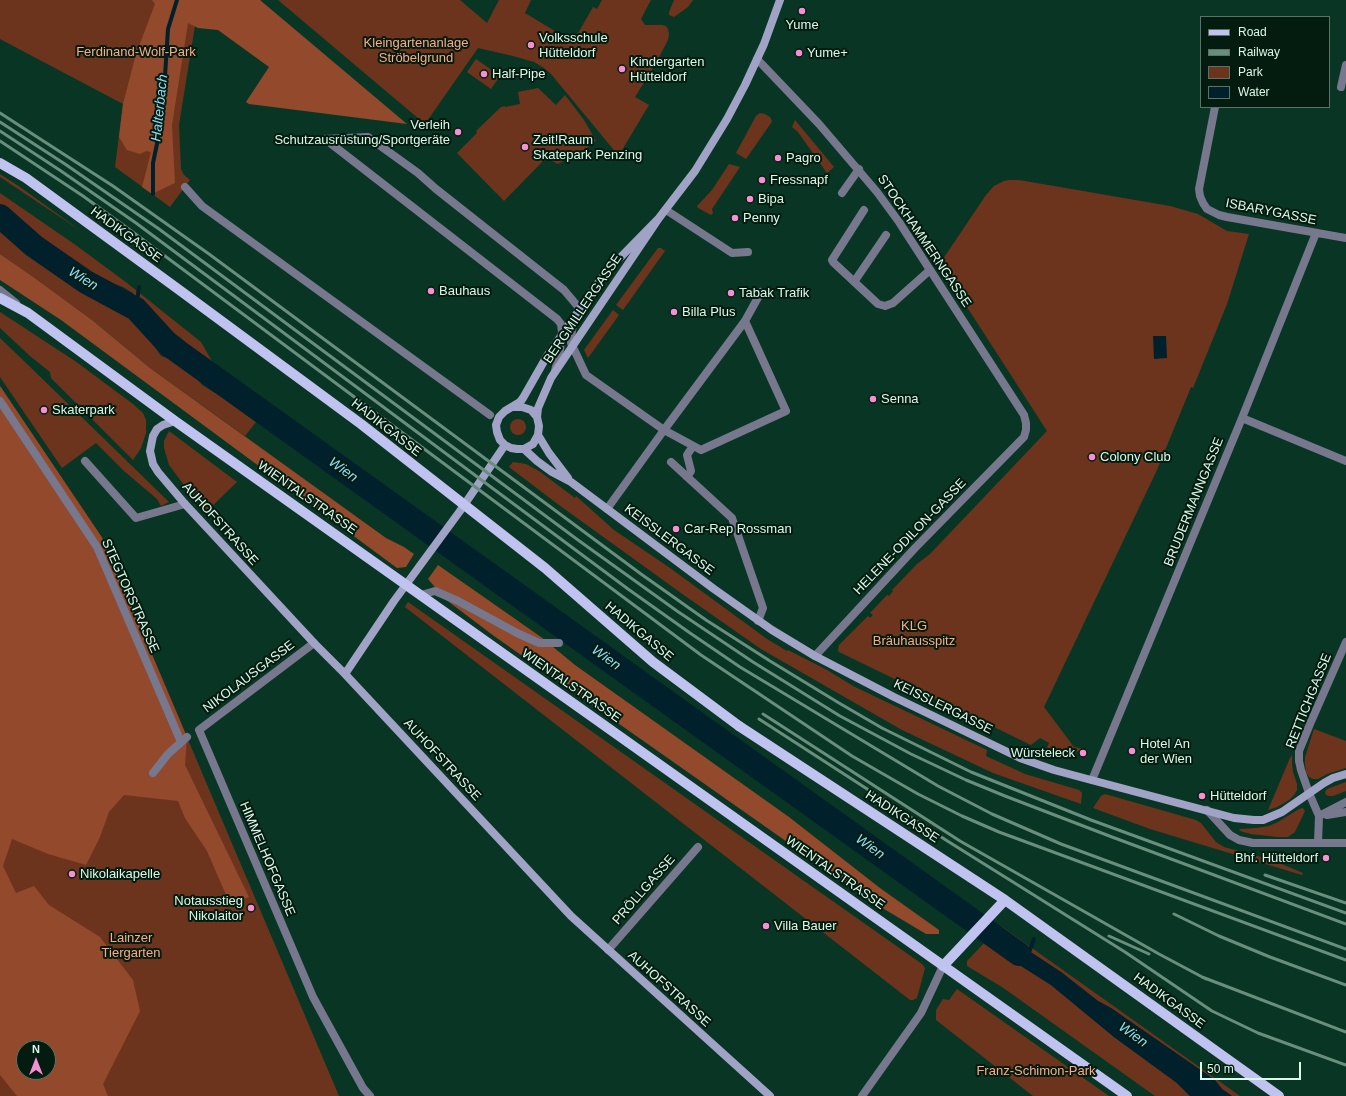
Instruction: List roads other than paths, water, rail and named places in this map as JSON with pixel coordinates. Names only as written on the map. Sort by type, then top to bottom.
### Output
[{"type":"main road","name":"HADIKGASSE","points":[[0,162],[26,178],[361,424],[545,568],[653,662],[739,726],[1002,903],[1279,1096]]},
{"type":"main road","name":"WIENTALSTRASSE","points":[[0,298],[28,313],[175,421],[1127,1096]]},
{"type":"main road","points":[[943,966],[1002,903]]},
{"type":"street","name":"BERGMILLERGASSE","points":[[505,445],[500,440],[497,432],[496,425],[499,417],[505,410],[520,402],[562,332],[607,272],[666,210],[711,145],[757,59],[780,0]]},
{"type":"street","name":"STOCKHAMMERNGASSE","points":[[757,59],[820,124],[859,169],[889,207],[1024,415],[1026,423],[1024,437]]},
{"type":"street","points":[[1344,88],[1346,65]]},
{"type":"street","name":"ISBARYGASSE","points":[[1216,108],[1200,181],[1200,196],[1207,209],[1219,215],[1346,238]]},
{"type":"street","points":[[555,371],[560,350],[562,332],[561,324],[553,316],[325,139],[368,137],[418,173],[436,189],[564,290],[580,310],[570,341],[588,376],[664,430],[701,450],[786,410],[745,321]]},
{"type":"street","points":[[842,193],[859,169]]},
{"type":"street","points":[[185,187],[202,206],[490,416]]},
{"type":"street","points":[[666,210],[732,253],[748,252]]},
{"type":"street","points":[[864,210],[832,260],[878,304],[885,306],[893,303],[930,270]]},
{"type":"street","name":"BERGMILLERGASSE","points":[[538,435],[540,426],[537,417],[540,402],[555,371],[659,218]]},
{"type":"street","name":"BRUDERMANNGASSE","points":[[1092,780],[1242,418],[1316,233]]},
{"type":"street","points":[[854,282],[886,235]]},
{"type":"street","points":[[0,290],[28,313]]},
{"type":"street","points":[[607,509],[745,321],[761,292]]},
{"type":"street","name":"STEGTORSTRASSE","points":[[0,400],[98,547],[184,739],[168,754],[153,773]]},
{"type":"street","points":[[513,407],[522,406],[530,410],[537,417]]},
{"type":"street","points":[[1242,418],[1346,461]]},
{"type":"street","name":"AUHOFSTRASSE","points":[[175,421],[163,425],[157,429],[153,436],[150,451],[153,464],[158,472],[185,504],[571,916],[770,1096]]},
{"type":"street","points":[[345,674],[394,601],[505,445],[517,450],[524,449],[533,444],[538,435]]},
{"type":"street","name":"KEISSLERGASSE","points":[[538,435],[549,453],[571,482]]},
{"type":"street","name":"HELENE-ODILON-GASSE","points":[[815,656],[915,548],[1024,437]]},
{"type":"street","points":[[687,477],[691,471],[687,456],[693,446]]},
{"type":"street","name":"KEISSLERGASSE","points":[[524,449],[537,461],[552,472],[571,482],[758,621],[815,656],[894,697],[1009,753],[1054,770],[1246,820],[1263,820],[1282,812],[1333,778],[1346,774]]},
{"type":"street","points":[[86,461],[136,518],[185,504]]},
{"type":"street","points":[[671,462],[732,518],[763,608],[758,621]]},
{"type":"street","points":[[421,595],[435,591],[458,601],[517,633],[539,643],[559,643]]},
{"type":"street","name":"RETTICHGASSE","points":[[1319,816],[1301,770],[1299,761],[1300,751],[1310,724],[1346,642]]},
{"type":"street","name":"NIKOLAUSGASSE","points":[[199,730],[314,643]]},
{"type":"street","name":"HIMMELHOFGASSE","points":[[199,730],[313,997],[363,1088],[370,1096]]},
{"type":"street","points":[[1319,816],[1346,802]]},
{"type":"street","points":[[1206,810],[1230,835],[1239,840],[1253,843],[1346,843]]},
{"type":"street","points":[[1319,816],[1346,812]]},
{"type":"street","points":[[1318,843],[1319,816]]},
{"type":"street","name":"PRÖLLGASSE","points":[[608,950],[698,847]]},
{"type":"street","points":[[862,1096],[921,1013],[943,966]]},
{"type":"water","points":[[1153,336],[1166,336],[1167,358],[1154,359]]},
{"type":"water","points":[[997,930],[1061,972],[1098,1001],[1111,1008],[1215,1080],[1222,1089],[1232,1096],[1190,1096],[1177,1083],[1114,1037],[1051,985],[1021,966],[987,940]]},
{"type":"waterway","name":"Halterbach","points":[[153,194],[153,163],[158,139],[165,76],[168,29],[177,0]]},
{"type":"waterway","name":"Wien","points":[[0,216],[34,246],[86,282],[136,309],[169,345],[1019,954]]},
{"type":"waterway","name":"Halterbach","points":[[136,309],[139,287]]},
{"type":"waterway","points":[[1028,955],[1034,939]]},
{"type":"railway","points":[[0,113],[113,186],[209,254],[641,574],[706,620],[839,703],[882,728],[971,772],[1091,820],[1346,913]]},
{"type":"railway","points":[[0,122],[65,164],[159,229],[578,540],[677,611],[753,662],[840,716],[911,754],[966,780],[1112,837],[1346,924]]},
{"type":"railway","points":[[0,131],[136,223],[628,589],[740,667],[938,786],[992,814],[1061,844],[1346,949]]},
{"type":"railway","points":[[0,141],[83,196],[130,230],[701,655],[852,756],[918,794],[962,816],[999,832],[1346,960]]},
{"type":"railway","points":[[763,714],[960,841],[1206,979]]},
{"type":"railway","points":[[759,719],[949,842],[1125,952],[1212,1011],[1258,1033],[1346,1065]]},
{"type":"railway","points":[[1265,875],[1346,903]]},
{"type":"railway","points":[[1174,914],[1219,936],[1270,957],[1346,985]]},
{"type":"railway","points":[[1109,936],[1149,954]]},
{"type":"railway","points":[[1202,977],[1346,1032]]},
{"type":"place","name":"Yume","points":[[802,11]]},
{"type":"place","name":"Volksschule Hütteldorf","points":[[531,45]]},
{"type":"place","name":"Yume+","points":[[799,53]]},
{"type":"place","name":"Kindergarten Hütteldorf","points":[[622,69]]},
{"type":"place","name":"Half-Pipe","points":[[484,74]]},
{"type":"place","name":"Verleih Schutzausrüstung/Sportgeräte","points":[[458,132]]},
{"type":"place","name":"Zeit!Raum Skatepark Penzing","points":[[525,147]]},
{"type":"place","name":"Pagro","points":[[778,158]]},
{"type":"place","name":"Fressnapf","points":[[762,180]]},
{"type":"place","name":"Bipa","points":[[750,199]]},
{"type":"place","name":"Penny","points":[[735,218]]},
{"type":"place","name":"Bauhaus","points":[[431,291]]},
{"type":"place","name":"Tabak Trafik","points":[[731,293]]},
{"type":"place","name":"Billa Plus","points":[[674,312]]},
{"type":"place","name":"Senna","points":[[873,399]]},
{"type":"place","name":"Skaterpark","points":[[44,410]]},
{"type":"place","name":"Colony Club","points":[[1092,457]]},
{"type":"place","name":"Car-Rep Rossman","points":[[676,529]]},
{"type":"place","name":"Hotel An der Wien","points":[[1132,751]]},
{"type":"place","name":"Würsteleck","points":[[1083,753]]},
{"type":"place","name":"Hütteldorf","points":[[1202,796]]},
{"type":"place","name":"Bhf. Hütteldorf","points":[[1326,858]]},
{"type":"place","name":"Nikolaikapelle","points":[[72,874]]},
{"type":"place","name":"Notausstieg Nikolaitor","points":[[251,908]]},
{"type":"place","name":"Villa Bauer","points":[[766,926]]},
{"type":"park label","name":"Kleingartenanlage Ströbelgrund","points":[[416,50]]},
{"type":"park label","name":"Ferdinand-Wolf-Park","points":[[136,52]]},
{"type":"park label","name":"KLG Bräuhausspitz","points":[[914,634]]},
{"type":"park label","name":"Lainzer Tiergarten","points":[[131,946]]},
{"type":"park label","name":"Franz-Schimon-Park","points":[[1036,1071]]}]
